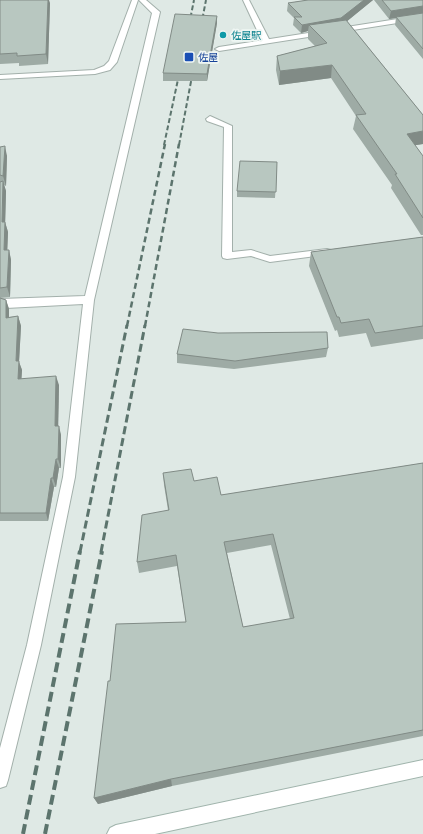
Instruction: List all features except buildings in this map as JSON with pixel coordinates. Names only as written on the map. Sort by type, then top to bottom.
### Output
[{"type":"street","points":[[0,77],[95,72],[107,68],[113,62],[135,0]]},
{"type":"street","points":[[0,780],[34,645],[69,477],[89,300],[156,12],[142,0]]},
{"type":"street","points":[[246,0],[266,41]]},
{"type":"street","points":[[220,48],[423,17]]},
{"type":"street","points":[[210,119],[228,126],[227,256],[251,253],[270,259],[341,250]]},
{"type":"street","points":[[0,303],[6,304],[89,300]]},
{"type":"street","points":[[116,834],[423,768]]},
{"type":"railway","points":[[189,25],[194,0]]},
{"type":"railway","points":[[201,26],[206,0]]},
{"type":"railway","points":[[164,145],[180,70]]},
{"type":"railway","points":[[179,145],[193,71]]},
{"type":"railway","points":[[127,326],[165,144]]},
{"type":"railway","points":[[145,326],[179,144]]},
{"type":"railway","points":[[80,552],[127,325]]},
{"type":"railway","points":[[101,552],[145,325]]},
{"type":"railway","points":[[23,834],[80,551]]},
{"type":"railway","points":[[45,834],[102,551]]},
{"type":"place","name":"佐屋駅","points":[[223,35]]},
{"type":"place","name":"佐屋","points":[[189,57]]}]
